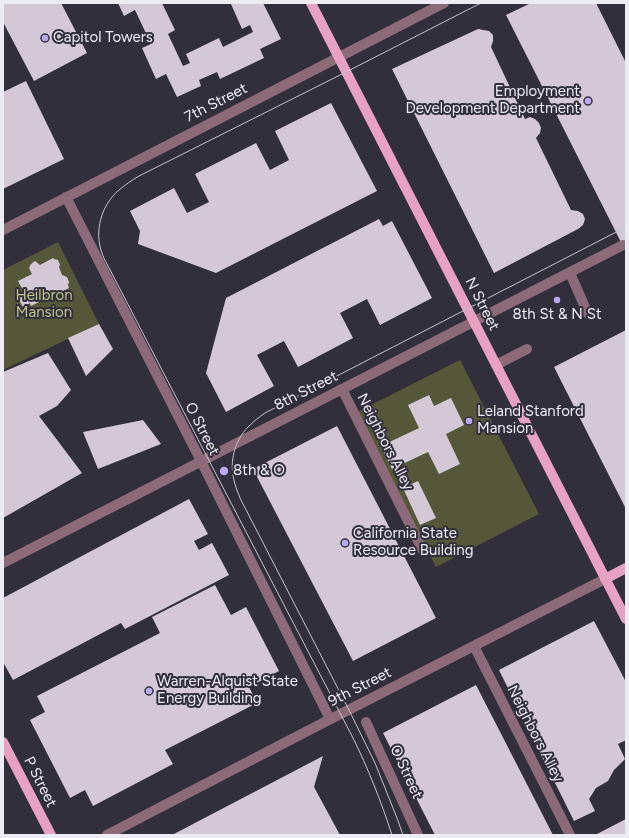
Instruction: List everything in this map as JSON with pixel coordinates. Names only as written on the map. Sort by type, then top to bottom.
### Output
[{"type":"main road","name":"N Street","points":[[311,3],[626,619]]},
{"type":"main road","name":"9th Street","points":[[605,579],[626,568]]},
{"type":"main road","name":"P Street","points":[[3,742],[51,835]]},
{"type":"street","name":"7th Street","points":[[3,230],[444,3]]},
{"type":"street","name":"O Street","points":[[66,197],[201,461],[330,719]]},
{"type":"street","name":"8th Street","points":[[3,563],[623,245]]},
{"type":"street","points":[[570,273],[588,314]]},
{"type":"street","points":[[496,365],[527,349]]},
{"type":"street","name":"Neighbors Alley","points":[[342,389],[423,551]]},
{"type":"street","name":"9th Street","points":[[107,835],[330,719],[605,579]]},
{"type":"street","name":"Neighbors Alley","points":[[474,646],[570,835]]},
{"type":"street","name":"O Street","points":[[366,722],[418,835]]},
{"type":"green space","name":"Heilbron Mansion","points":[[58,242],[99,324],[3,370],[3,270]]},
{"type":"green space","points":[[460,360],[539,514],[436,567],[357,412]]},
{"type":"building","name":"Capitol Towers","points":[[3,3],[61,3],[87,53],[34,81],[3,22]]},
{"type":"building","points":[[118,3],[162,3],[175,30],[168,34],[183,66],[190,63],[186,54],[219,38],[223,47],[253,32],[250,25],[242,29],[231,4],[234,3],[263,3],[281,39],[260,49],[264,58],[220,79],[217,72],[199,80],[201,86],[177,97],[166,74],[156,79],[142,48],[151,44],[135,10],[124,16]]},
{"type":"building","name":"Employment Development Department","points":[[531,3],[596,3],[626,63],[626,252],[506,15]]},
{"type":"building","points":[[478,29],[489,31],[493,35],[491,47],[525,119],[530,117],[539,123],[541,128],[540,133],[536,138],[571,210],[578,211],[583,214],[585,219],[583,225],[578,229],[494,273],[392,69]]},
{"type":"building","points":[[26,81],[64,159],[3,189],[3,92]]},
{"type":"building","points":[[331,103],[377,191],[216,273],[138,244],[140,231],[130,211],[174,188],[187,213],[209,202],[195,174],[256,143],[270,170],[289,160],[275,131]]},
{"type":"building","points":[[379,219],[383,226],[392,221],[432,298],[380,325],[367,299],[340,313],[353,338],[298,367],[284,341],[257,355],[274,386],[226,412],[206,373],[226,298]]},
{"type":"building","name":"Heilbron Mansion","points":[[53,258],[58,260],[62,275],[67,277],[69,282],[69,288],[44,301],[43,300],[31,306],[30,303],[23,307],[17,296],[24,292],[18,281],[32,274],[29,268],[35,261],[40,265]]},
{"type":"building","points":[[99,324],[113,349],[86,376],[68,338]]},
{"type":"building","points":[[626,330],[626,509],[554,367]]},
{"type":"building","points":[[48,353],[71,390],[57,406],[39,416],[82,473],[3,518],[3,372]]},
{"type":"building","points":[[429,395],[434,406],[451,398],[464,425],[446,434],[460,464],[439,474],[428,452],[392,469],[381,446],[419,428],[408,405]]},
{"type":"building","points":[[143,420],[161,444],[98,469],[83,432]]},
{"type":"building","name":"California State Resource Building","points":[[337,426],[436,618],[353,661],[253,469]]},
{"type":"building","points":[[418,481],[436,518],[420,525],[403,488]]},
{"type":"building","points":[[189,499],[208,534],[194,541],[199,550],[212,543],[229,575],[125,629],[121,623],[13,680],[3,662],[3,598]]},
{"type":"building","name":"Warren-Alquist State Energy Building","points":[[215,585],[231,615],[246,607],[279,671],[249,687],[257,703],[165,750],[173,764],[93,806],[85,790],[70,798],[30,720],[45,712],[37,696],[160,633],[152,617]]},
{"type":"building","points":[[594,621],[626,682],[626,740],[618,744],[625,759],[614,770],[608,781],[596,788],[589,799],[595,811],[574,821],[499,670]]},
{"type":"building","points":[[476,685],[553,835],[435,835],[383,733]]},
{"type":"building","points":[[323,756],[314,787],[340,835],[172,835]]},
{"type":"building","points":[[626,819],[626,835],[595,835]]},
{"type":"tram line","points":[[392,835],[374,785],[352,736],[102,254],[99,228],[104,211],[113,196],[124,186],[139,176],[481,3]]},
{"type":"tram line","points":[[403,835],[375,763],[240,498],[235,484],[232,466],[234,452],[243,432],[265,413],[626,227]]},
{"type":"place","name":"Capitol Towers","points":[[45,38]]},
{"type":"place","name":"Employment Development Department","points":[[588,101]]},
{"type":"place","name":"8th St & N St","points":[[557,300]]},
{"type":"place","name":"Leland Stanford Mansion","points":[[469,421]]},
{"type":"place","name":"8th & O","points":[[224,471]]},
{"type":"place","name":"California State Resource Building","points":[[345,543]]},
{"type":"place","name":"Warren-Alquist State Energy Building","points":[[149,691]]}]
